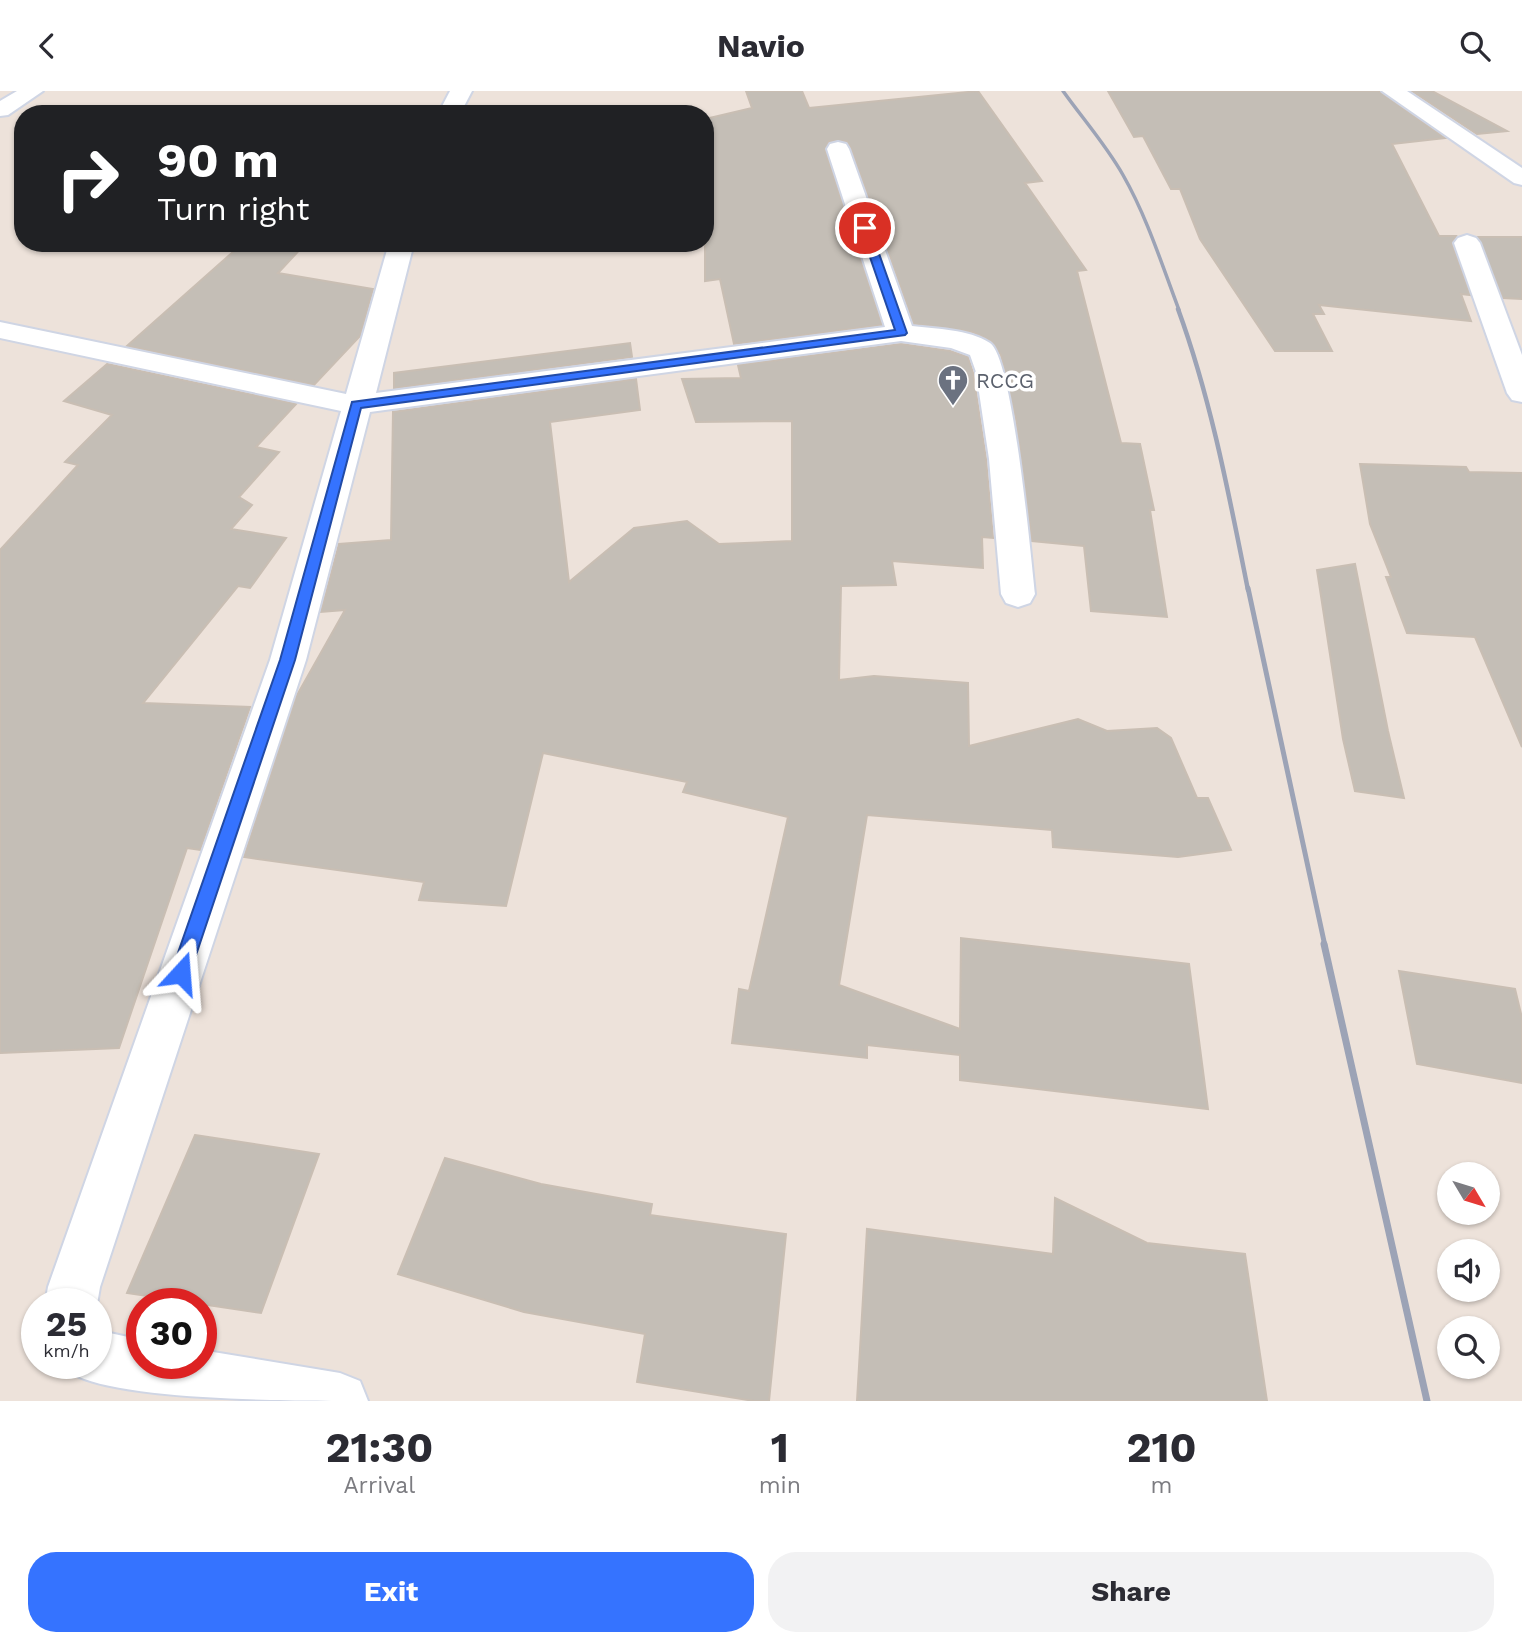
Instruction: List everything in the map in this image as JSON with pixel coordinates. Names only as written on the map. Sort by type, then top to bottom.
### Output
[{"type":"street","points":[[0,110],[32,91]]},
{"type":"street","points":[[1393,91],[1522,178]]},
{"type":"street","points":[[838,149],[901,333]]},
{"type":"street","points":[[1467,243],[1522,393]]},
{"type":"street","points":[[74,1288],[288,660],[399,252]]},
{"type":"street","points":[[0,330],[356,405],[901,333],[956,340],[982,350],[990,372],[1004,459],[1018,594]]},
{"type":"street","points":[[112,1363],[340,1401]]},
{"type":"building","points":[[746,91],[802,91],[809,108],[978,91],[1042,181],[1025,183],[1086,270],[1077,271],[1121,443],[1140,444],[1154,510],[1150,510],[1167,617],[1091,611],[1084,546],[1032,541],[1016,419],[1001,355],[991,341],[973,332],[914,324],[847,141],[829,141],[825,150],[882,325],[734,344],[720,279],[705,281],[705,252],[714,252],[714,117],[752,108]]},
{"type":"building","points":[[1108,91],[1379,91],[1445,138],[1392,144],[1439,236],[1456,236],[1452,244],[1470,295],[1461,294],[1471,321],[1319,305],[1324,314],[1313,314],[1332,351],[1275,351],[1200,239],[1180,189],[1171,189],[1143,136],[1134,137]]},
{"type":"building","points":[[1412,91],[1432,91],[1507,131],[1477,134]]},
{"type":"building","points":[[1478,237],[1522,237],[1522,299],[1503,298]]},
{"type":"building","points":[[233,252],[298,252],[278,273],[373,289],[360,336],[314,385],[127,346]]},
{"type":"building","points":[[630,343],[632,357],[394,388],[394,373]]},
{"type":"building","points":[[901,344],[950,351],[968,357],[973,373],[986,459],[993,538],[982,537],[983,568],[892,561],[896,585],[841,586],[839,680],[874,676],[968,683],[969,746],[1078,719],[1107,731],[1157,728],[1171,738],[1197,798],[1208,798],[1231,850],[1178,857],[1053,847],[1052,830],[867,815],[839,985],[960,1029],[961,938],[1189,964],[1208,1109],[960,1080],[960,1055],[867,1045],[867,1058],[732,1043],[739,989],[749,991],[788,817],[683,792],[687,782],[543,753],[506,906],[419,900],[424,882],[244,857],[296,697],[345,610],[321,612],[339,544],[391,540],[393,412],[636,379],[640,410],[550,422],[569,582],[634,528],[687,521],[719,544],[792,541],[792,421],[696,422],[682,379],[741,378],[738,365]]},
{"type":"building","points":[[107,364],[296,404],[256,447],[279,452],[239,497],[252,505],[231,529],[286,538],[250,588],[238,586],[143,703],[250,707],[200,850],[187,848],[119,1048],[0,1053],[0,550],[78,465],[65,462],[112,415],[64,401]]},
{"type":"building","points":[[1360,464],[1466,467],[1469,472],[1522,473],[1522,747],[1475,637],[1407,633],[1386,577],[1391,577],[1370,524]]},
{"type":"building","points":[[1355,564],[1404,798],[1355,791],[1343,739],[1317,570]]},
{"type":"building","points":[[1399,971],[1515,989],[1522,1018],[1522,1083],[1417,1064]]},
{"type":"building","points":[[195,1135],[319,1154],[261,1313],[217,1306],[217,1288],[129,1288]]},
{"type":"building","points":[[445,1158],[541,1184],[652,1204],[650,1215],[786,1234],[769,1401],[754,1401],[637,1382],[645,1334],[524,1312],[398,1274]]},
{"type":"building","points":[[1055,1198],[1147,1243],[1245,1254],[1267,1401],[857,1401],[867,1229],[1053,1254]]},
{"type":"railway","points":[[1063,91],[1109,153],[1132,191],[1179,310]]},
{"type":"railway","points":[[1178,309],[1210,412],[1248,590]]},
{"type":"railway","points":[[1248,588],[1325,946]]},
{"type":"railway","points":[[1324,944],[1427,1401]]},
{"type":"place","name":"RCCG","points":[[953,407]]},
{"type":"route","points":[[181,973],[288,660],[356,405],[901,333],[865,228]]}]
